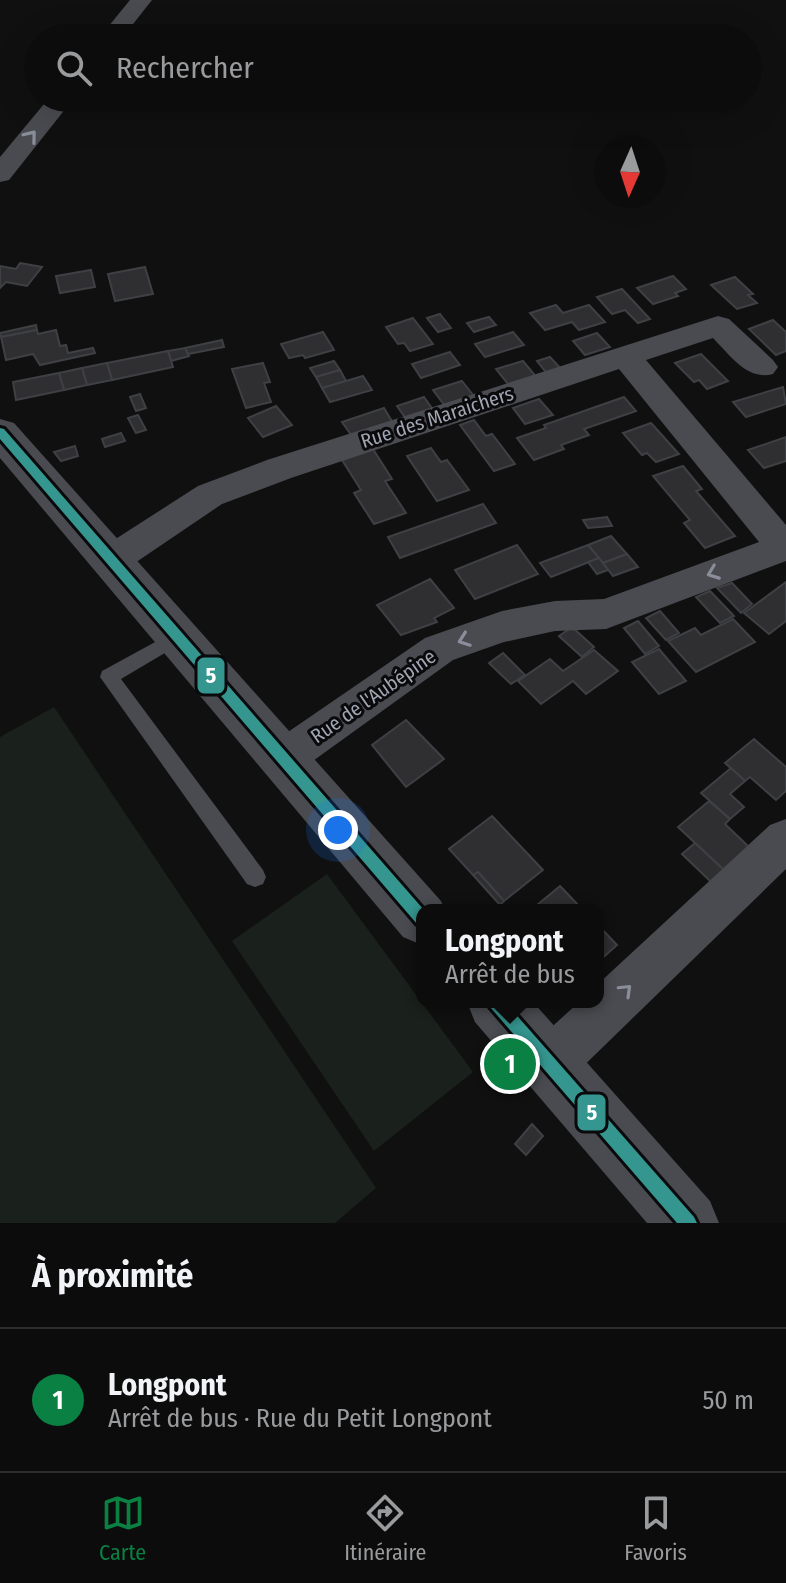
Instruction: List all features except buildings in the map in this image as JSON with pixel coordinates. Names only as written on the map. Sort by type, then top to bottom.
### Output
[{"type":"street","points":[[121,24],[141,0]]},
{"type":"street","points":[[0,174],[51,112]]},
{"type":"street","name":"Rue des Maraichers","points":[[113,559],[210,495],[279,469],[718,326],[762,367]]},
{"type":"street","points":[[625,356],[785,546]]},
{"type":"street","points":[[0,432],[416,912]]},
{"type":"street","name":"Rue de l'Aubépine","points":[[284,758],[439,649],[502,627],[555,616],[606,614],[785,546]]},
{"type":"street","points":[[549,1064],[786,839]]},
{"type":"street","points":[[500,1008],[688,1223]]},
{"type":"lane","points":[[179,636],[109,677],[255,877]]},
{"type":"shaded area","points":[[54,707],[376,1188],[335,1223],[0,1223],[0,737]]},
{"type":"shaded area","points":[[327,874],[416,995],[416,1008],[426,1008],[473,1072],[374,1151],[232,941]]},
{"type":"transit line","name":"5","points":[[0,432],[416,912]]},
{"type":"transit line","name":"5","points":[[500,1008],[688,1223]]},
{"type":"place","name":"Longpont","points":[[510,1064]]}]
